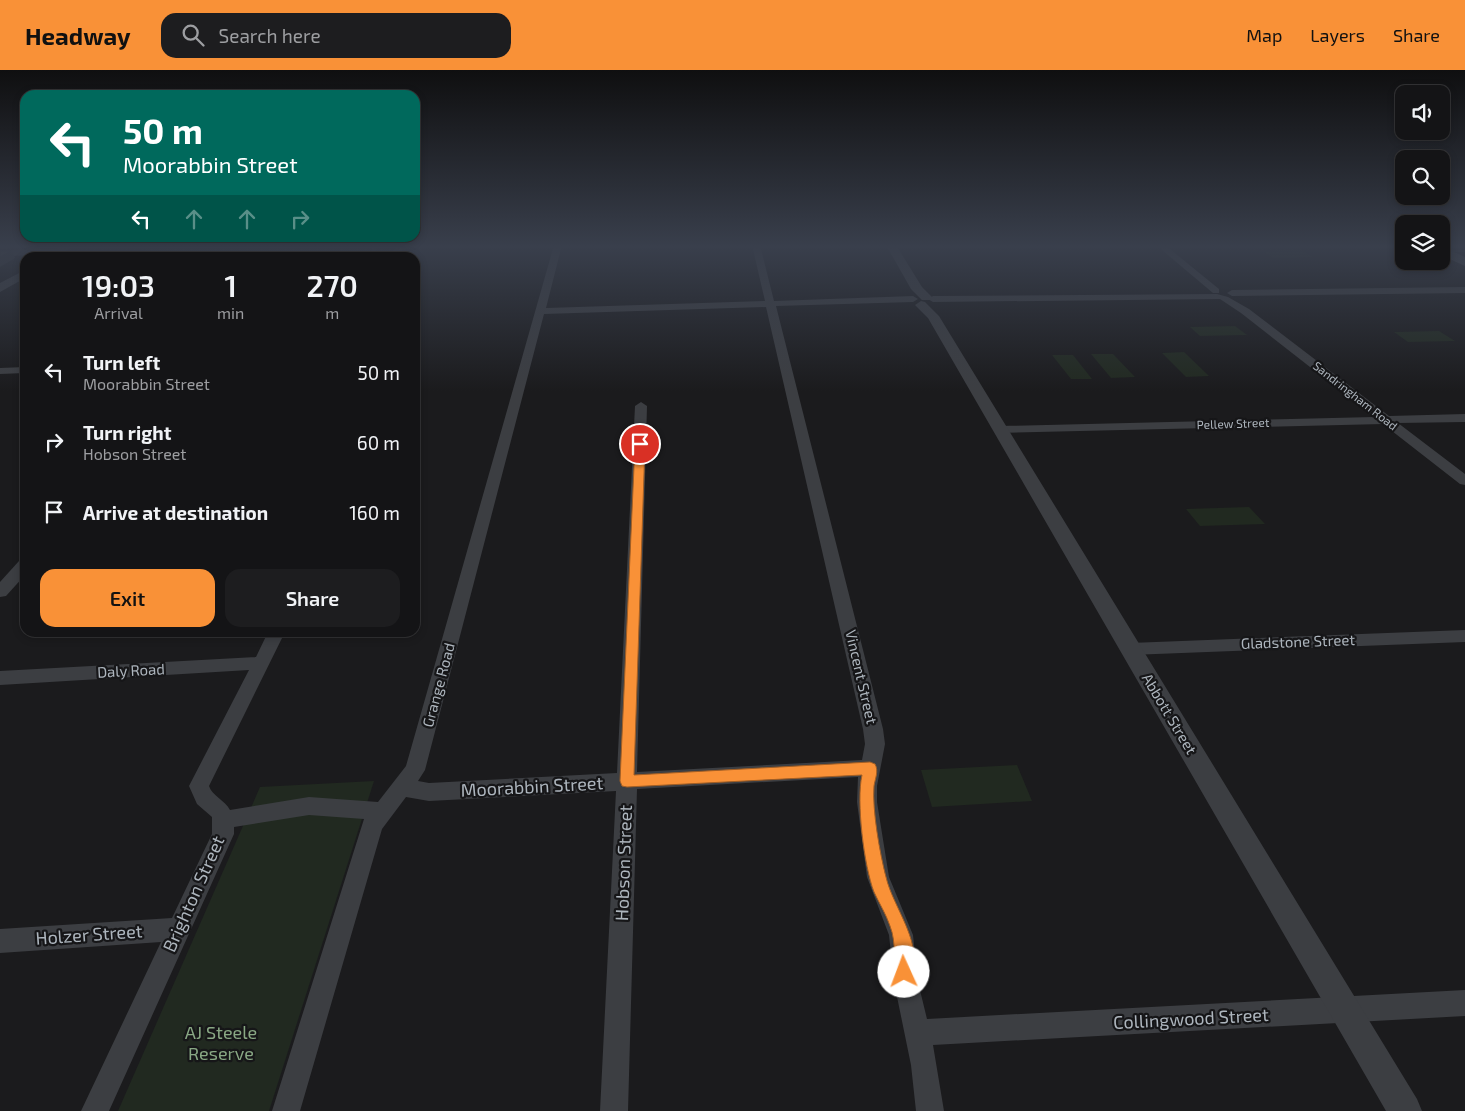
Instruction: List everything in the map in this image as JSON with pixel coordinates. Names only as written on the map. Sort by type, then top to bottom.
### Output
[{"type":"street","name":"Grange Road","points":[[286,1111],[372,826],[381,811],[403,788],[416,770],[545,294]]},
{"type":"street","name":"Vincent Street","points":[[768,294],[873,729],[875,744],[867,786],[867,802],[878,877],[901,935],[906,982],[927,1082],[930,1111]]},
{"type":"street","name":"Abbott Street","points":[[919,294],[1405,1111]]},
{"type":"street","points":[[541,311],[1283,294]]},
{"type":"street","name":"Sandringham Road","points":[[1225,295],[1465,480]]},
{"type":"street","points":[[0,371],[20,370]]},
{"type":"street","name":"Hobson Street","points":[[614,1111],[641,406]]},
{"type":"street","name":"Pellew Street","points":[[1001,430],[1465,418]]},
{"type":"street","points":[[0,592],[20,570]]},
{"type":"street","name":"Gladstone Street","points":[[1130,649],[1465,636]]},
{"type":"street","name":"Brighton Street","points":[[95,1111],[222,834],[225,820],[222,813],[202,796],[199,786],[274,637]]},
{"type":"street","name":"Daly Road","points":[[0,678],[261,663]]},
{"type":"street","name":"Moorabbin Street","points":[[403,788],[429,792],[870,768]]},
{"type":"street","points":[[225,820],[268,811],[310,806],[381,811]]},
{"type":"street","name":"Holzer Street","points":[[0,941],[178,929]]},
{"type":"street","name":"Collingwood Street","points":[[917,1033],[1465,1002]]},
{"type":"green space","points":[[1235,326],[1247,335],[1200,336],[1190,327]]},
{"type":"green space","points":[[1439,331],[1455,341],[1408,342],[1394,332]]},
{"type":"green space","points":[[1184,352],[1209,376],[1186,377],[1162,353]]},
{"type":"green space","points":[[1091,354],[1113,354],[1135,377],[1111,378]]},
{"type":"green space","points":[[1052,355],[1073,355],[1092,379],[1071,379]]},
{"type":"green space","points":[[1249,507],[1265,524],[1200,526],[1186,509]]},
{"type":"green space","points":[[1017,765],[1032,801],[932,807],[921,770]]},
{"type":"green space","name":"AJ Steele Reserve","points":[[374,781],[269,1111],[118,1111],[260,787]]},
{"type":"route","points":[[640,444],[627,781],[870,768],[867,802],[878,877],[882,891],[899,925],[904,946],[904,972]]}]
